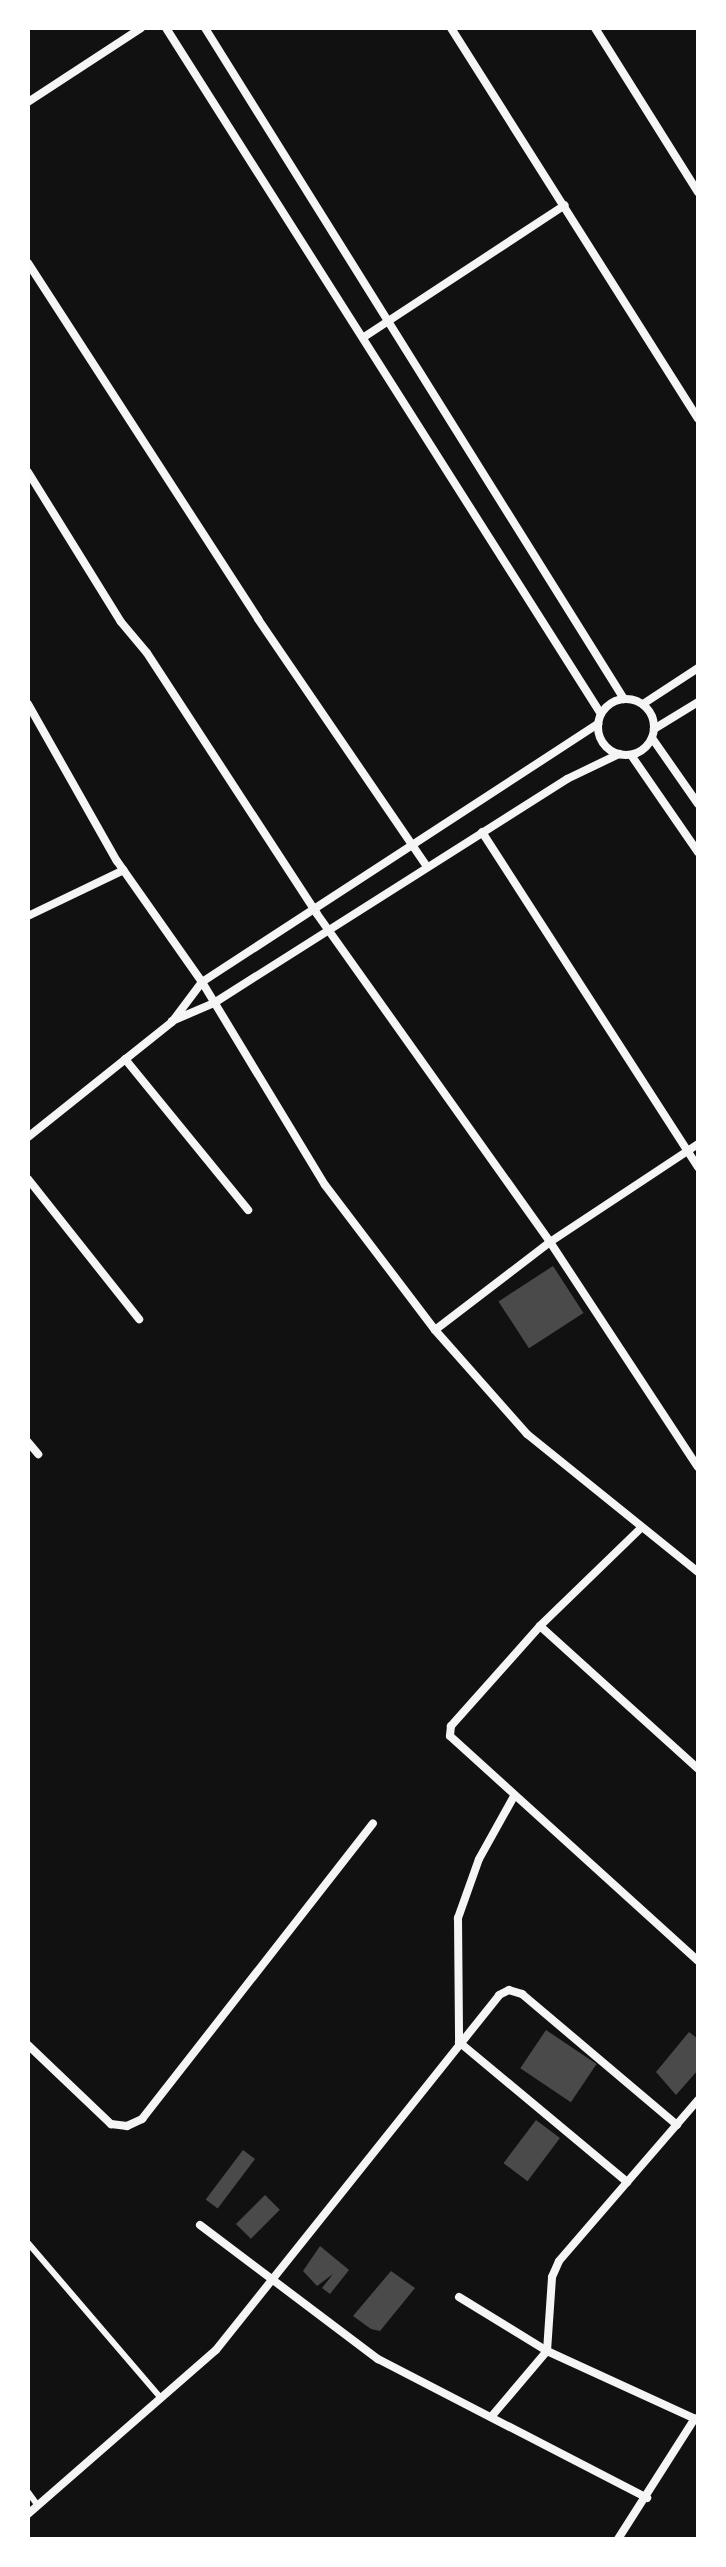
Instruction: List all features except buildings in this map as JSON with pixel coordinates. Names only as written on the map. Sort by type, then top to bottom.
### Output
[{"type":"street","points":[[28,102],[141,28]]},
{"type":"street","points":[[166,28],[364,337],[599,719],[604,744],[619,754],[631,755],[653,734],[698,702]]},
{"type":"street","points":[[205,28],[624,699],[643,704],[698,668]]},
{"type":"street","points":[[451,28],[698,418]]},
{"type":"street","points":[[595,28],[698,192]]},
{"type":"street","points":[[364,337],[565,205]]},
{"type":"street","points":[[28,263],[258,619],[427,867]]},
{"type":"street","points":[[28,472],[121,622],[147,653],[316,912],[331,929],[550,1242],[698,1467]]},
{"type":"street","points":[[172,1022],[202,982],[316,912],[413,847],[624,699]]},
{"type":"street","points":[[28,704],[124,870],[202,982],[325,1185],[435,1330],[527,1434],[698,1572]]},
{"type":"street","points":[[643,704],[653,734],[698,804]]},
{"type":"street","points":[[28,1137],[172,1022],[214,1003],[482,832],[619,754]]},
{"type":"street","points":[[631,755],[698,852]]},
{"type":"street","points":[[482,832],[698,1167]]},
{"type":"street","points":[[28,916],[124,870]]},
{"type":"street","points":[[125,1059],[248,1210]]},
{"type":"street","points":[[435,1330],[550,1242],[698,1144]]},
{"type":"street","points":[[28,1179],[139,1319]]},
{"type":"street","points":[[28,1442],[38,1454]]},
{"type":"street","points":[[641,1528],[540,1626],[451,1726],[450,1736],[513,1798],[698,1961]]},
{"type":"street","points":[[540,1626],[698,1769]]},
{"type":"street","points":[[513,1798],[474,1870],[458,1918],[459,2042],[627,2182]]},
{"type":"street","points":[[28,2045],[111,2124],[127,2126],[142,2119],[373,1823]]},
{"type":"street","points":[[28,2514],[216,2350],[499,1995],[509,1990],[522,1994],[677,2125]]},
{"type":"street","points":[[491,2417],[547,2351],[552,2277],[559,2261],[698,2100]]},
{"type":"street","points":[[200,2225],[378,2359],[647,2498]]},
{"type":"street","points":[[459,2297],[547,2351],[697,2419],[618,2539]]},
{"type":"lane","points":[[28,2243],[161,2398]]},
{"type":"lane","points":[[28,2492],[38,2506]]}]
